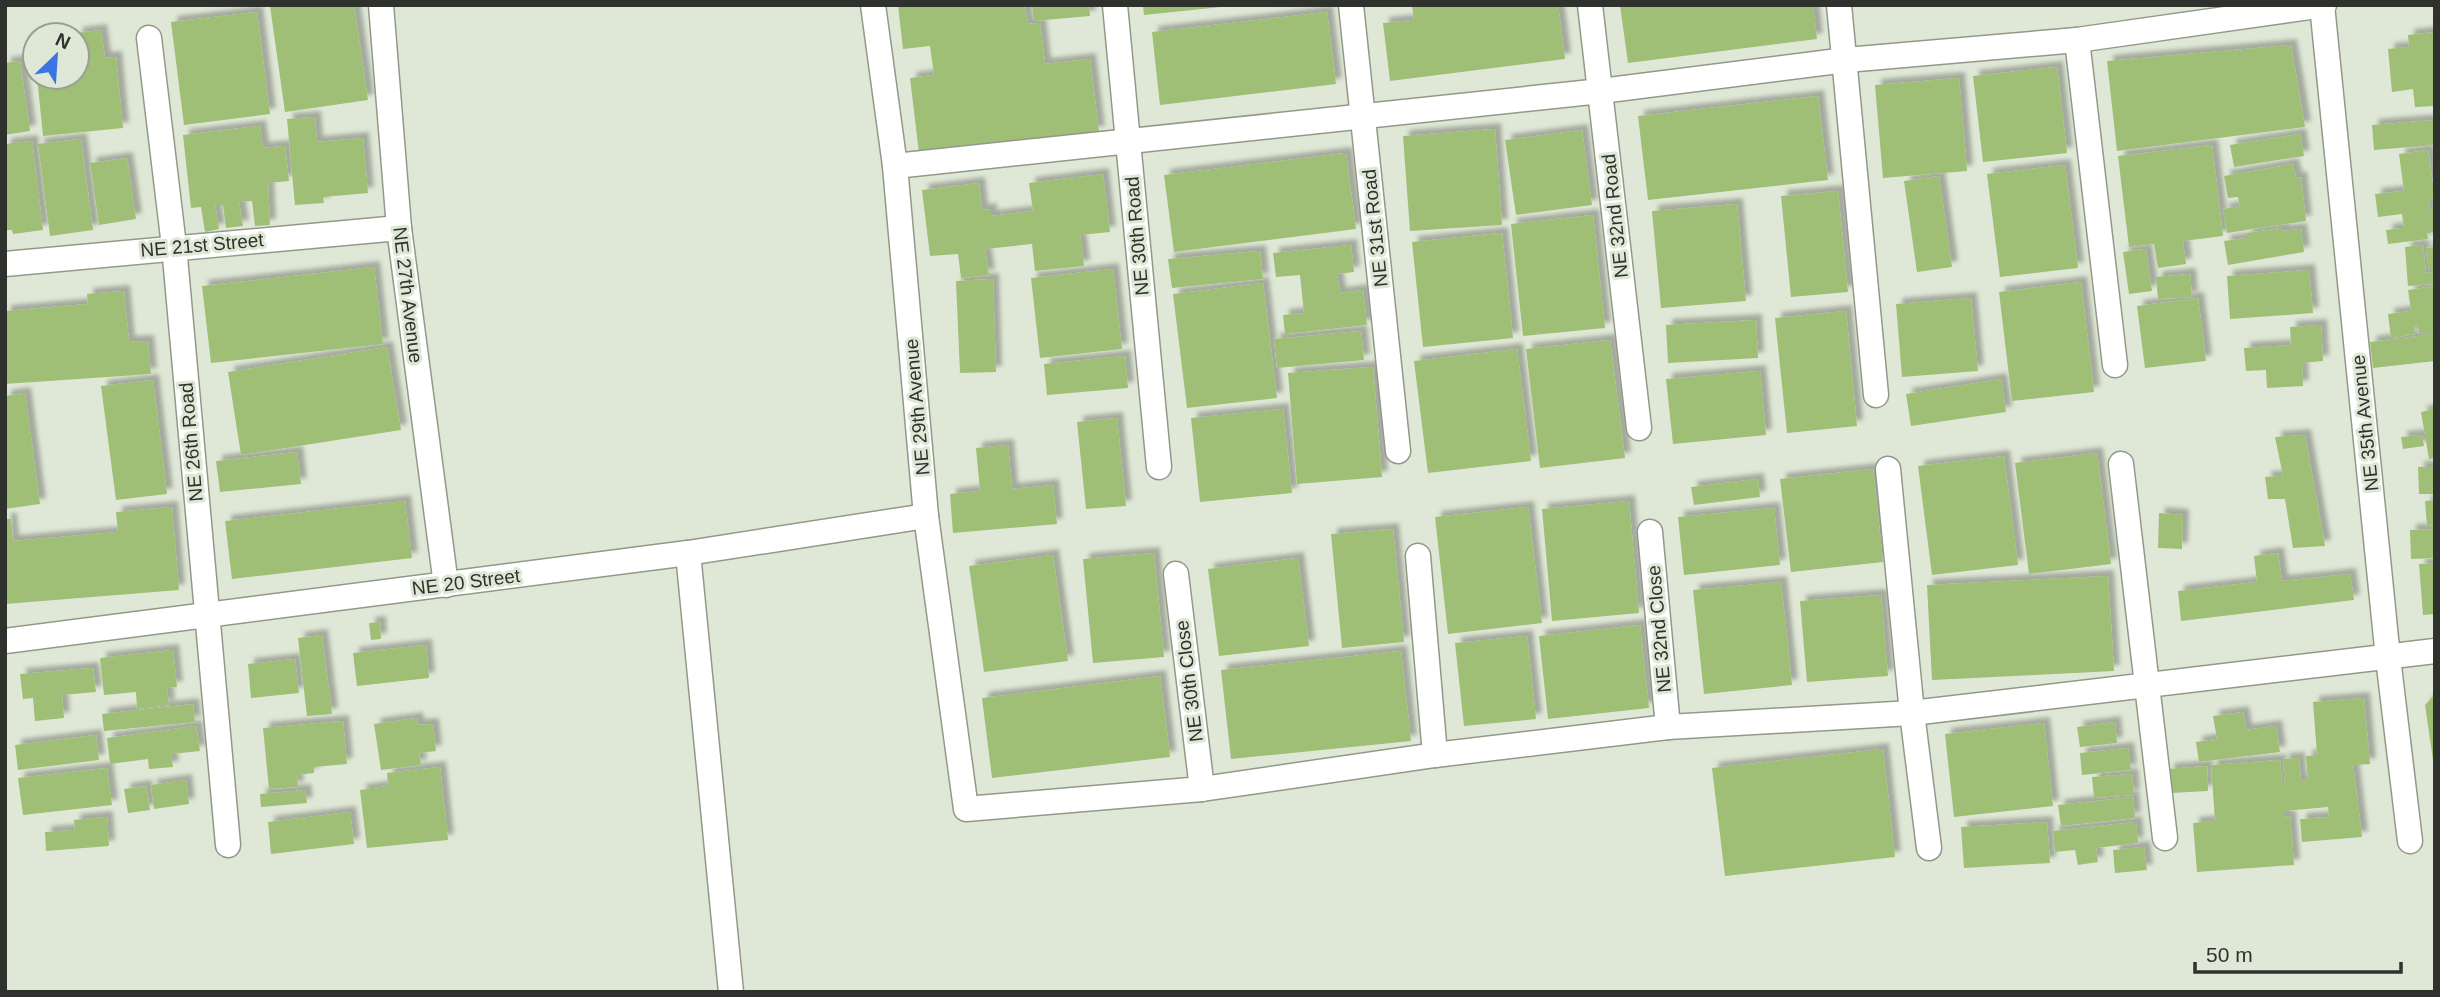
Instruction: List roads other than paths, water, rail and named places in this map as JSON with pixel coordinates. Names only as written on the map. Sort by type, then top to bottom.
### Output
[{"type":"street","name":"NE 27th Avenue","points":[[381,5],[398,228],[446,585]]},
{"type":"street","name":"NE 29th Avenue","points":[[873,5],[895,166],[926,516],[966,809],[1202,789]]},
{"type":"street","name":"NE 30th Road","points":[[1115,5],[1159,467]]},
{"type":"street","name":"NE 31st Road","points":[[1352,5],[1398,452]]},
{"type":"street","name":"NE 32nd Road","points":[[1590,5],[1639,428]]},
{"type":"street","points":[[1839,5],[1877,395]]},
{"type":"street","points":[[895,166],[1601,92],[1846,60],[2077,40],[2323,5]]},
{"type":"street","name":"NE 35th Avenue","points":[[2323,5],[2388,657],[2410,841]]},
{"type":"street","name":"NE 26th Road","points":[[149,38],[174,246],[228,845]]},
{"type":"street","points":[[2077,40],[2115,365]]},
{"type":"street","name":"NE 21st Street","points":[[5,264],[174,246],[398,228]]},
{"type":"street","points":[[2121,464],[2165,838]]},
{"type":"street","points":[[1888,469],[1912,713],[1929,848]]},
{"type":"street","name":"NE 20 Street","points":[[5,641],[688,553],[926,516]]},
{"type":"street","name":"NE 32nd Close","points":[[1650,532],[1668,727]]},
{"type":"street","points":[[688,553],[731,992]]},
{"type":"street","points":[[1418,556],[1435,755]]},
{"type":"street","name":"NE 30th Close","points":[[1176,574],[1202,789]]},
{"type":"street","points":[[1202,789],[1435,755],[1668,727],[1912,713],[2435,651]]}]
